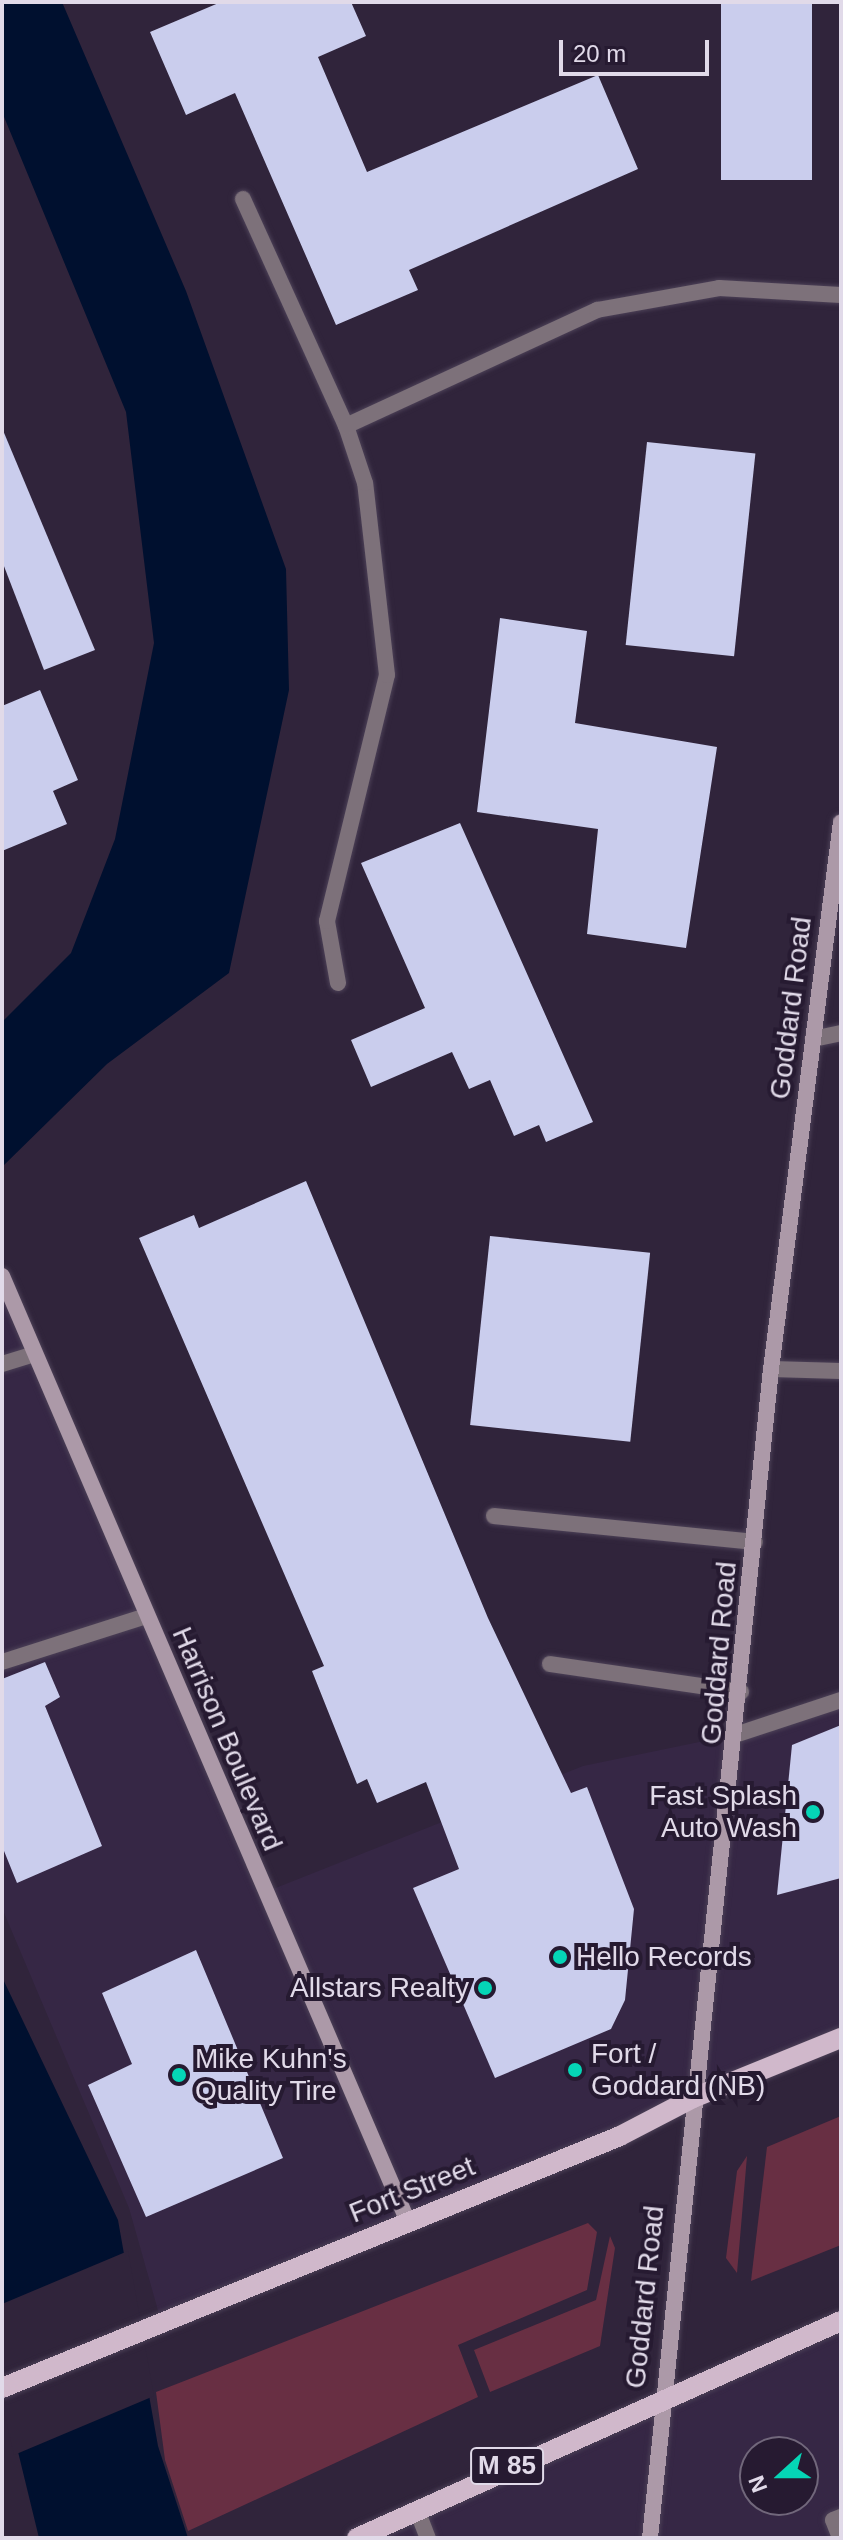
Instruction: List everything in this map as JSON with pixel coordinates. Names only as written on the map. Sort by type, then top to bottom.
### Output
[{"type":"main road","name":"Fort Street","points":[[2,2388],[620,2136],[693,2098],[841,2038]]},
{"type":"main road","name":"M 85","points":[[357,2538],[841,2321]]},
{"type":"street","points":[[243,199],[346,426],[365,483],[387,675],[327,921],[338,983]]},
{"type":"street","points":[[346,426],[597,310],[719,288],[841,295]]},
{"type":"street","name":"Goddard Road","points":[[650,2538],[660,2400],[693,2098],[738,1734],[771,1369],[841,822]]},
{"type":"street","points":[[813,1039],[841,1033]]},
{"type":"street","name":"Harrison Boulevard","points":[[2,1276],[408,2222]]},
{"type":"street","points":[[2,1364],[35,1354]]},
{"type":"street","points":[[771,1369],[841,1371]]},
{"type":"street","points":[[494,1516],[755,1542]]},
{"type":"street","points":[[2,1662],[146,1616]]},
{"type":"street","points":[[550,1664],[741,1692]]},
{"type":"street","points":[[738,1734],[841,1700]]},
{"type":"street","points":[[417,2510],[428,2538]]},
{"type":"street","points":[[840,2538],[833,2520],[841,2517]]},
{"type":"shaded area","points":[[2,1276],[263,1893],[583,1766],[738,1734],[841,1700],[841,2039],[161,2321],[129,2208],[2,1908]]},
{"type":"shaded area","points":[[841,2116],[841,2245],[751,2281],[767,2147]]},
{"type":"shaded area","points":[[747,2156],[737,2273],[726,2258],[737,2171]]},
{"type":"shaded area","points":[[588,2223],[597,2232],[587,2290],[458,2345],[478,2397],[188,2531],[165,2460],[156,2392]]},
{"type":"shaded area","points":[[610,2236],[615,2248],[600,2346],[490,2392],[474,2350],[596,2300]]},
{"type":"shaded area","points":[[841,2321],[841,2538],[357,2538]]},
{"type":"water","points":[[2,2],[62,2],[186,291],[286,569],[289,690],[229,973],[107,1064],[2,1167],[2,1022],[71,953],[115,839],[154,643],[126,412],[2,112]]},
{"type":"water","points":[[2,1977],[118,2220],[158,2446],[188,2538],[39,2538],[2,2386]]},
{"type":"pier","points":[[128,2251],[154,2396],[14,2455],[2,2403],[2,2304]]},
{"type":"building","points":[[221,2],[351,2],[366,36],[318,57],[367,172],[598,75],[638,169],[409,270],[418,290],[336,325],[235,93],[186,115],[150,32]]},
{"type":"building","points":[[721,2],[812,2],[812,180],[721,180]]},
{"type":"building","points":[[2,428],[95,650],[44,670],[2,561]]},
{"type":"building","points":[[647,442],[755,453],[734,656],[626,645]]},
{"type":"building","points":[[500,618],[587,631],[575,723],[717,747],[686,948],[587,934],[598,829],[477,812]]},
{"type":"building","points":[[40,690],[78,780],[53,791],[67,824],[2,851],[2,706]]},
{"type":"building","points":[[460,823],[593,1122],[546,1142],[539,1125],[514,1136],[490,1080],[469,1089],[452,1052],[371,1087],[351,1040],[425,1008],[361,863]]},
{"type":"building","points":[[306,1181],[488,1618],[571,1793],[587,1787],[634,1909],[625,2000],[611,2029],[495,2078],[413,1888],[459,1869],[426,1782],[377,1803],[367,1779],[357,1784],[312,1671],[324,1666],[139,1238],[194,1215],[199,1228]]},
{"type":"building","points":[[490,1236],[650,1253],[630,1442],[470,1425]]},
{"type":"building","points":[[45,1662],[60,1697],[45,1706],[102,1846],[17,1883],[2,1846],[2,1679]]},
{"type":"building","name":"Fast Splash Auto Wash","points":[[841,1725],[841,1878],[777,1895],[792,1745]]},
{"type":"building","name":"Mike Kuhn's Quality Tire","points":[[196,1950],[283,2158],[146,2217],[88,2085],[132,2064],[102,1993]]},
{"type":"place","name":"Fast Splash Auto Wash","points":[[813,1812]]},
{"type":"place","name":"Hello Records","points":[[560,1957]]},
{"type":"place","name":"Allstars Realty","points":[[485,1988]]},
{"type":"place","name":"Fort / Goddard (NB)","points":[[575,2070]]},
{"type":"place","name":"Mike Kuhn's Quality Tire","points":[[179,2075]]}]
